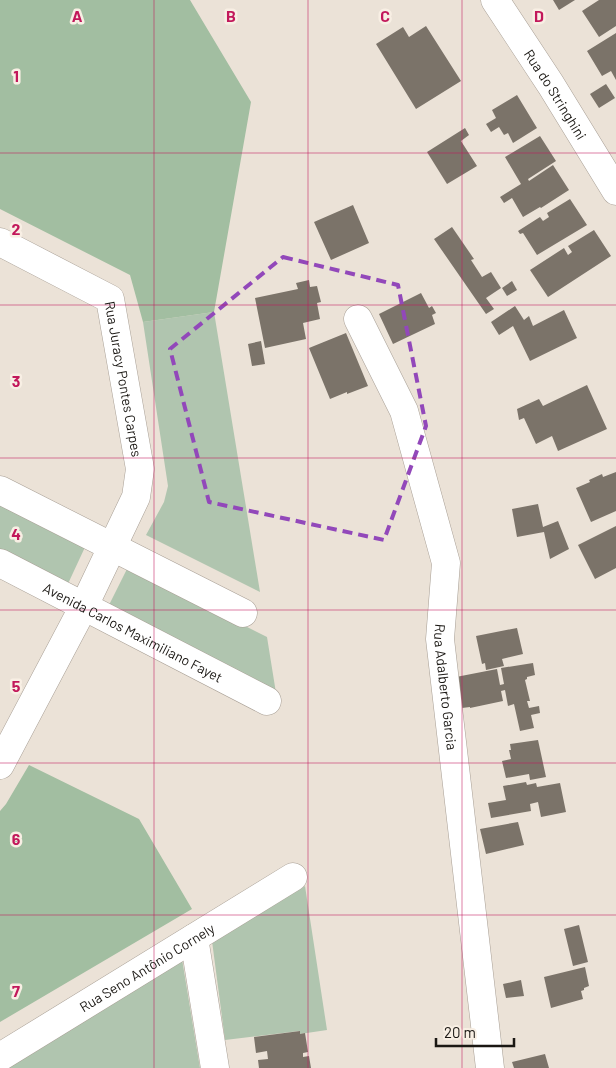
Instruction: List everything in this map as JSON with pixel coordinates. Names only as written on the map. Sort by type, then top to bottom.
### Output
[{"type":"street","name":"Rua do Stringhini","points":[[495,0],[551,85],[616,191]]},
{"type":"street","name":"Rua Juracy Pontes Carpes","points":[[0,242],[110,299],[140,469],[136,497],[112,548]]},
{"type":"street","name":"Rua Adalberto Garcia","points":[[358,319],[404,411],[446,562],[440,638],[490,1068]]},
{"type":"street","points":[[0,490],[243,613]]},
{"type":"street","points":[[0,765],[84,606],[112,548]]},
{"type":"street","name":"Avenida Carlos Maximiliano Fayet","points":[[0,563],[267,701]]},
{"type":"street","name":"Rua Seno Antônio Cornely","points":[[0,1057],[293,877]]},
{"type":"street","points":[[194,938],[215,1068]]},
{"type":"highlighted area","points":[[283,257],[398,285],[426,426],[384,540],[209,502],[170,349]]},
{"type":"green space","points":[[0,0],[190,0],[251,102],[214,312],[143,322],[130,275],[0,209]]},
{"type":"green space","points":[[214,312],[260,592],[146,535],[164,502],[168,486],[143,322]]},
{"type":"green space","points":[[0,502],[86,545],[66,588],[0,553]]},
{"type":"green space","points":[[128,567],[267,637],[276,693],[108,607]]},
{"type":"green space","points":[[29,765],[139,819],[192,909],[0,1022],[0,811]]},
{"type":"green space","points":[[305,886],[327,1030],[300,1034],[299,1031],[225,1040],[212,941]]},
{"type":"green space","points":[[182,959],[200,1068],[6,1068]]},
{"type":"building","points":[[553,0],[575,0],[559,10]]},
{"type":"building","points":[[599,0],[616,0],[616,26],[599,37],[582,11]]},
{"type":"building","points":[[426,26],[461,81],[416,109],[376,44],[403,27],[409,37]]},
{"type":"building","points":[[616,33],[616,80],[611,71],[602,76],[587,51]]},
{"type":"building","points":[[606,84],[615,98],[599,108],[590,94]]},
{"type":"building","points":[[517,95],[537,128],[513,143],[508,133],[504,135],[499,127],[491,132],[486,124],[496,118],[492,110]]},
{"type":"building","points":[[465,128],[469,135],[461,141],[477,166],[447,184],[427,152]]},
{"type":"building","points":[[540,136],[556,161],[528,179],[529,181],[553,165],[569,190],[523,217],[512,198],[504,203],[500,197],[521,184],[505,157]]},
{"type":"building","points":[[570,199],[587,225],[537,255],[523,233],[520,234],[518,231],[540,217],[543,221],[549,217],[547,213]]},
{"type":"building","points":[[353,205],[369,243],[331,260],[314,222]]},
{"type":"building","points":[[452,227],[474,259],[471,260],[482,277],[491,272],[501,288],[486,298],[494,309],[486,314],[434,239]]},
{"type":"building","points":[[594,230],[611,256],[548,297],[530,270],[564,248],[568,255],[572,252],[568,246]]},
{"type":"building","points":[[309,280],[310,287],[317,286],[321,302],[317,303],[320,319],[303,323],[306,339],[265,348],[255,298],[298,289],[296,283]]},
{"type":"building","points":[[512,281],[517,290],[507,296],[502,288]]},
{"type":"building","points":[[421,293],[429,308],[432,306],[436,313],[432,315],[435,324],[393,344],[379,314]]},
{"type":"building","points":[[515,306],[524,320],[529,316],[533,326],[564,310],[577,338],[530,361],[513,326],[499,335],[491,322]]},
{"type":"building","points":[[346,333],[368,386],[330,399],[309,348]]},
{"type":"building","points":[[261,341],[265,364],[252,366],[248,344]]},
{"type":"building","points":[[587,385],[607,429],[558,451],[552,436],[536,444],[524,418],[519,420],[517,409],[539,399],[543,406]]},
{"type":"building","points":[[616,472],[616,511],[591,522],[576,488],[602,474],[603,477]]},
{"type":"building","points":[[538,504],[543,527],[558,521],[569,549],[550,559],[544,532],[517,537],[512,509]]},
{"type":"building","points":[[616,526],[616,568],[595,579],[578,545]]},
{"type":"building","points":[[517,628],[523,654],[502,659],[504,666],[486,670],[485,663],[482,664],[476,636]]},
{"type":"building","points":[[533,663],[535,675],[527,677],[525,680],[530,701],[527,701],[529,708],[539,706],[540,713],[531,715],[534,728],[520,731],[514,704],[508,706],[505,690],[501,691],[503,701],[462,708],[456,677],[497,669],[500,685],[504,684],[501,668]]},
{"type":"building","points":[[538,740],[546,777],[530,780],[529,774],[506,778],[502,761],[511,759],[510,744]]},
{"type":"building","points":[[526,782],[527,785],[536,783],[537,787],[560,783],[566,812],[541,817],[538,802],[530,804],[531,811],[491,818],[488,803],[506,800],[503,786]]},
{"type":"building","points":[[518,822],[524,845],[486,854],[480,829]]},
{"type":"building","points":[[579,925],[588,962],[573,966],[564,929]]},
{"type":"building","points":[[585,967],[589,986],[581,991],[583,999],[551,1008],[544,977]]},
{"type":"building","points":[[521,980],[524,996],[506,998],[503,984]]},
{"type":"building","points":[[300,1031],[300,1034],[305,1033],[308,1052],[303,1053],[303,1057],[309,1056],[311,1068],[259,1068],[258,1060],[268,1059],[267,1051],[256,1053],[254,1037]]},
{"type":"building","points":[[545,1054],[549,1068],[514,1068],[512,1062]]}]
